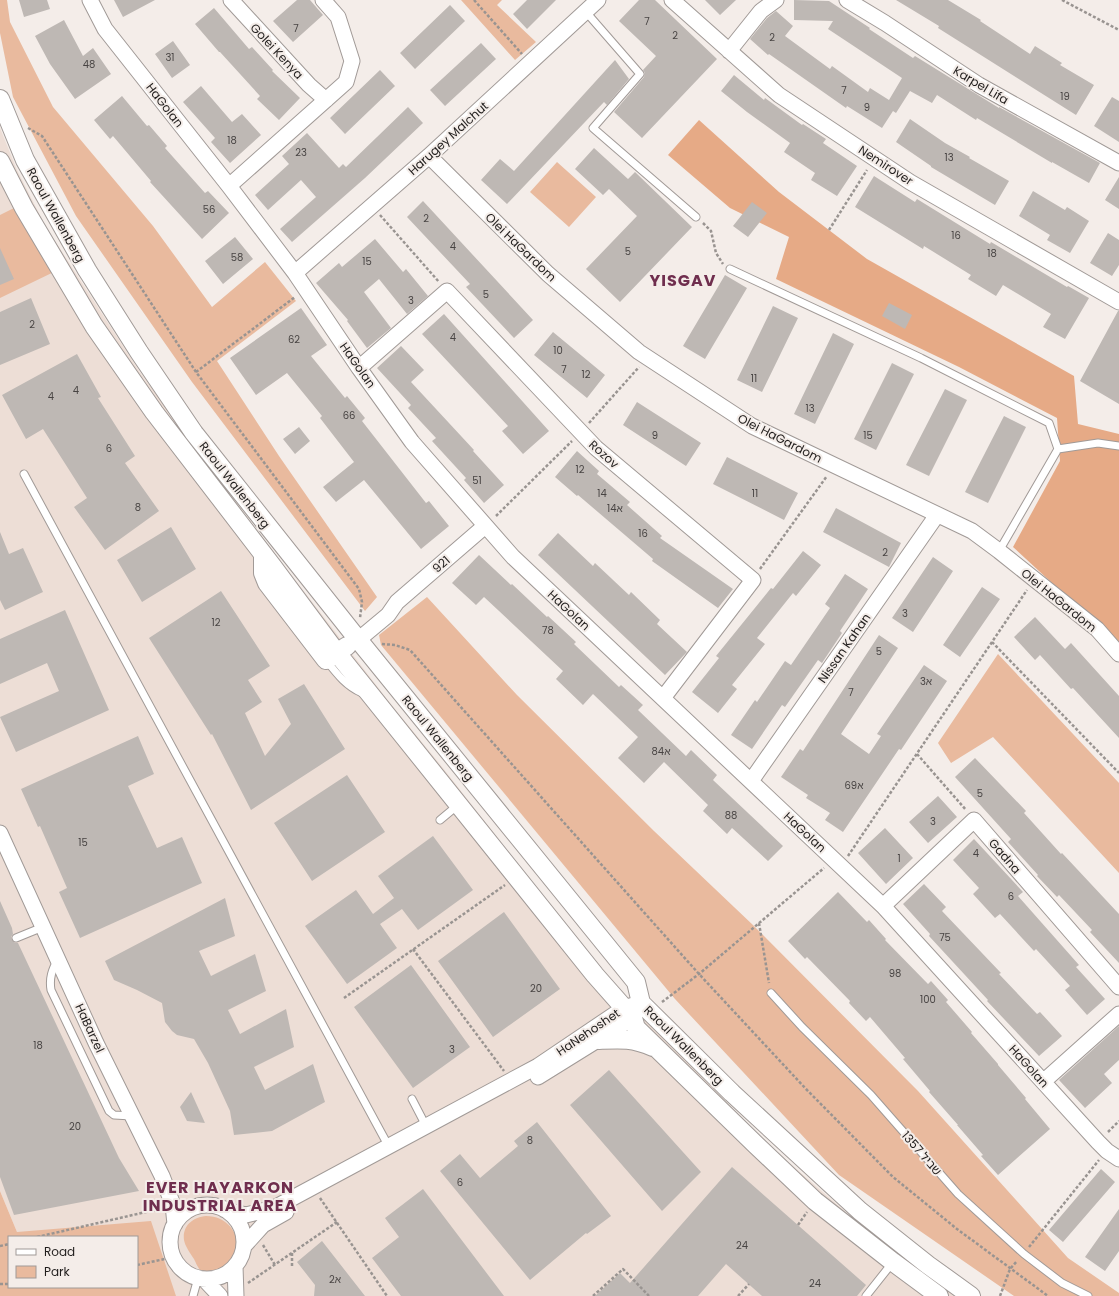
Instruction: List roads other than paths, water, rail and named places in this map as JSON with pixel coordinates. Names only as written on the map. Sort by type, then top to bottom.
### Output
[{"type":"street","name":"HaGolan","points":[[90,0],[104,29],[229,186],[295,273],[359,368],[412,442],[485,526],[513,557],[883,906],[1113,1155]]},
{"type":"street","name":"Golei Kenya","points":[[230,0],[309,85],[326,100]]},
{"type":"street","points":[[229,186],[346,82],[352,61],[338,17],[323,0]]},
{"type":"street","name":"Harugey Malchut","points":[[295,273],[429,156],[598,0]]},
{"type":"street","name":"Nemirover","points":[[672,0],[779,95],[910,182],[1119,302]]},
{"type":"street","points":[[730,51],[761,11],[776,0]]},
{"type":"street","name":"Karpel Lifa","points":[[847,0],[885,23],[979,85],[1119,162]]},
{"type":"street","name":"Raoul Wallenberg","points":[[0,99],[29,166],[87,270],[139,352],[194,433],[355,636],[636,982],[633,1010],[636,1028],[756,1146],[815,1201],[939,1296]]},
{"type":"street","name":"Olei HaGardom","points":[[429,156],[548,274],[639,352],[752,426],[972,531],[1097,629],[1119,654]]},
{"type":"street","name":"Raoul Wallenberg","points":[[0,161],[24,208],[94,326],[154,412],[262,553],[331,656],[372,697],[596,975],[633,1010],[732,1093],[860,1211],[970,1296]]},
{"type":"street","name":"Rozov","points":[[359,368],[447,291],[580,433],[753,580],[663,698]]},
{"type":"street","name":"Nissan Kahan","points":[[751,781],[937,515]]},
{"type":"street","name":"921","points":[[355,636],[388,615],[397,602],[485,526]]},
{"type":"street","points":[[331,656],[355,636]]},
{"type":"street","name":"Gadna","points":[[883,906],[974,820],[1119,986]]},
{"type":"street","name":"HaBarzel","points":[[0,834],[96,1043],[162,1176],[173,1205],[175,1224]]},
{"type":"street","name":"HaNehoshet","points":[[225,1210],[246,1215],[274,1208],[511,1081],[633,1010]]},
{"type":"street","name":"HaNehoshet","points":[[244,1246],[263,1224],[544,1074],[599,1040],[633,1010]]},
{"type":"street","points":[[1044,1081],[1119,1014]]},
{"type":"street","points":[[599,1040],[624,1039],[639,1041],[657,1049]]},
{"type":"street","points":[[201,1278],[221,1276],[235,1266],[241,1257],[244,1246],[243,1234],[239,1222],[230,1213],[214,1206],[197,1206],[187,1211],[175,1224],[171,1237],[171,1250],[181,1268],[186,1272],[201,1278],[220,1296]]},
{"type":"street","points":[[235,1266],[235,1294]]},
{"type":"lane","points":[[586,12],[640,74],[593,128],[696,217]]},
{"type":"lane","points":[[730,269],[921,358],[1050,423],[1058,449],[999,551]]},
{"type":"lane","points":[[1058,449],[1098,443],[1119,446]]},
{"type":"lane","points":[[24,474],[389,1146]]},
{"type":"lane","points":[[440,820],[458,805]]},
{"type":"lane","points":[[16,938],[43,927]]},
{"type":"lane","name":"שביל 1357","points":[[771,993],[802,1027],[871,1095],[958,1194],[1024,1254],[1062,1283],[1088,1296]]},
{"type":"lane","points":[[412,1099],[426,1126]]},
{"type":"lane","points":[[866,1296],[893,1262]]},
{"type":"lane","points":[[193,1296],[201,1278]]},
{"type":"district","name":"YISGAV","points":[[683,280]]},
{"type":"district","name":"EVER HAYARKON INDUSTRIAL AREA","points":[[220,1196]]}]
